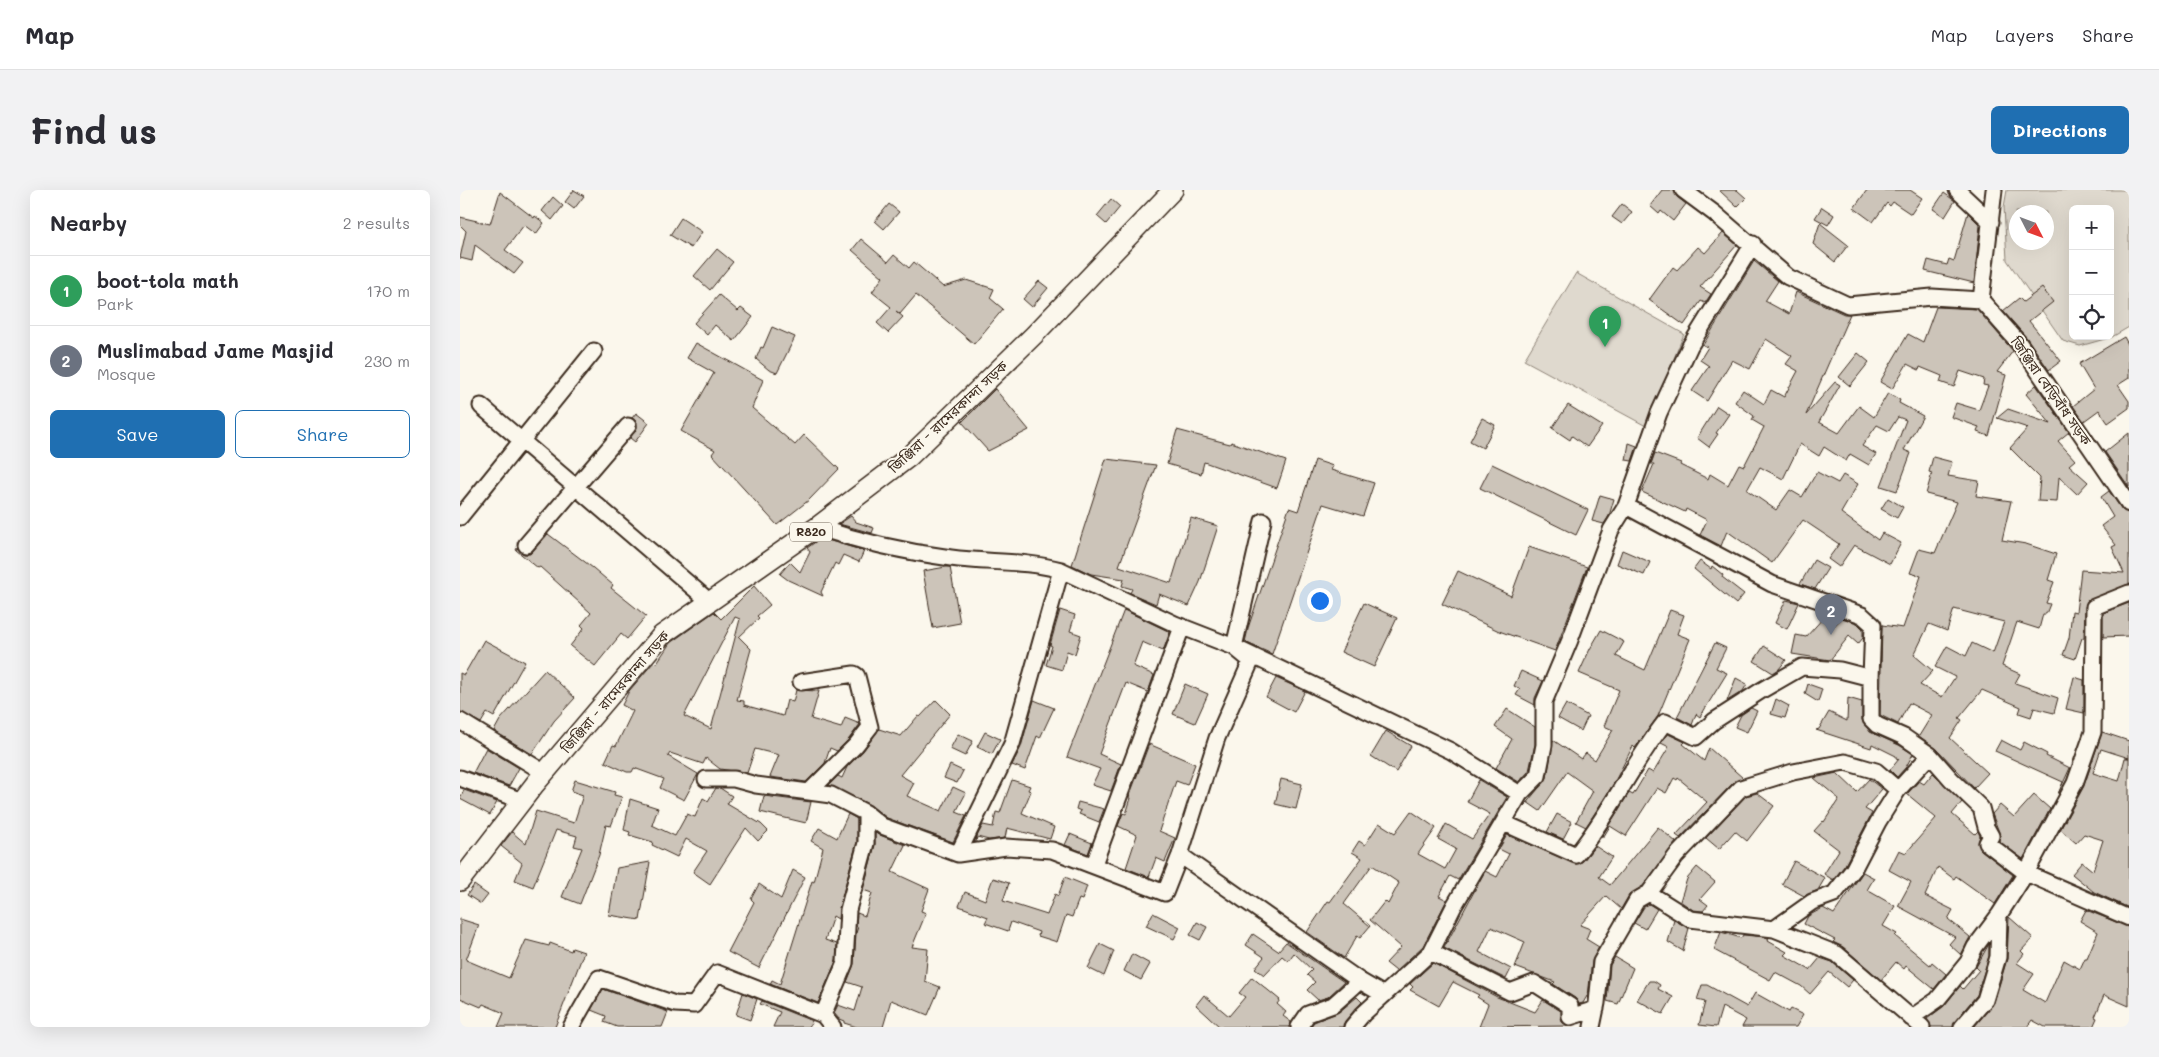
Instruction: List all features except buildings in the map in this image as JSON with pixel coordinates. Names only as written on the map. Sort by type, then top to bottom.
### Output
[{"type":"main road","name":"জিঞ্জিরা - রামেরকান্দা সড়ক","points":[[460,882],[522,801],[662,635],[818,527],[909,457],[1034,335],[1173,190]]},
{"type":"street","points":[[1683,190],[1753,244],[1788,277],[1848,305],[1932,297],[1981,300],[1994,190]]},
{"type":"street","points":[[1957,190],[1991,222]]},
{"type":"street","points":[[1352,1027],[1363,1014],[1431,952],[1454,906],[1520,794],[1538,776],[1544,745],[1544,702],[1570,640],[1611,530],[1626,506],[1659,413],[1690,346],[1753,244]]},
{"type":"street","name":"জিঞ্জিরা বেড়িবাঁধ সড়ক","points":[[1981,300],[2019,343],[2129,504]]},
{"type":"street","points":[[460,517],[594,351]]},
{"type":"street","points":[[481,406],[710,602]]},
{"type":"street","points":[[526,545],[628,426]]},
{"type":"street","points":[[1626,506],[1772,584],[1862,615],[1873,625],[1871,720],[1877,725],[1904,737],[1930,755],[1980,808],[1991,836],[1987,843],[2026,873],[2129,918]]},
{"type":"street","points":[[1234,646],[1263,521]]},
{"type":"street","points":[[818,527],[839,535],[951,558],[1044,565],[1061,570],[1182,627],[1234,646],[1451,750],[1520,794]]},
{"type":"street","points":[[958,854],[1012,744],[1061,570]]},
{"type":"street","points":[[1649,893],[1690,919],[1774,929],[1837,954],[1916,1023],[1968,962],[1975,947],[1999,915],[2026,873],[2074,783],[2093,732],[2094,607],[2129,593]]},
{"type":"street","points":[[1094,864],[1182,627]]},
{"type":"street","points":[[706,779],[734,779],[756,785],[831,795],[866,813],[882,826],[958,854],[1006,846],[1052,850],[1094,864],[1165,893],[1180,855],[1217,738],[1251,661],[1234,646]]},
{"type":"street","points":[[1504,823],[1576,855],[1593,835],[1649,743],[1665,722],[1696,737],[1714,721],[1802,667],[1840,670],[1871,678]]},
{"type":"street","points":[[801,682],[854,674],[857,676],[870,727],[856,745],[809,792]]},
{"type":"street","points":[[460,721],[545,773]]},
{"type":"street","points":[[1774,929],[1812,902],[1834,894],[1853,870],[1878,822],[1898,790],[1930,755]]},
{"type":"street","points":[[1592,1027],[1601,962],[1637,900],[1649,893],[1676,856],[1742,788],[1793,772],[1845,762],[1876,771],[1898,790]]},
{"type":"street","points":[[460,778],[522,801]]},
{"type":"street","points":[[571,1027],[599,978],[675,1004],[694,1005],[717,973],[828,1021],[846,962],[848,910],[866,843],[866,813]]},
{"type":"street","points":[[1180,855],[1360,981],[1384,995]]},
{"type":"street","points":[[1962,1027],[1985,1000],[1998,957],[1999,915]]},
{"type":"street","points":[[1431,952],[1510,992],[1534,983],[1570,1006],[1570,1017],[1596,1009]]},
{"type":"street","points":[[1299,1027],[1308,1014],[1333,1005],[1360,981]]},
{"type":"shaded area","points":[[2007,190],[2129,190],[2129,327],[2114,336],[2114,205],[2069,205],[2069,340],[2101,340],[2080,346],[2063,341],[2007,260],[2004,207]]},
{"type":"shaded area","points":[[1576,273],[1684,334],[1646,426],[1524,360]]},
{"type":"place","name":"boot-tola math","points":[[1605,347]]},
{"type":"place","name":"Muslimabad Jame Masjid","points":[[1831,635]]}]
